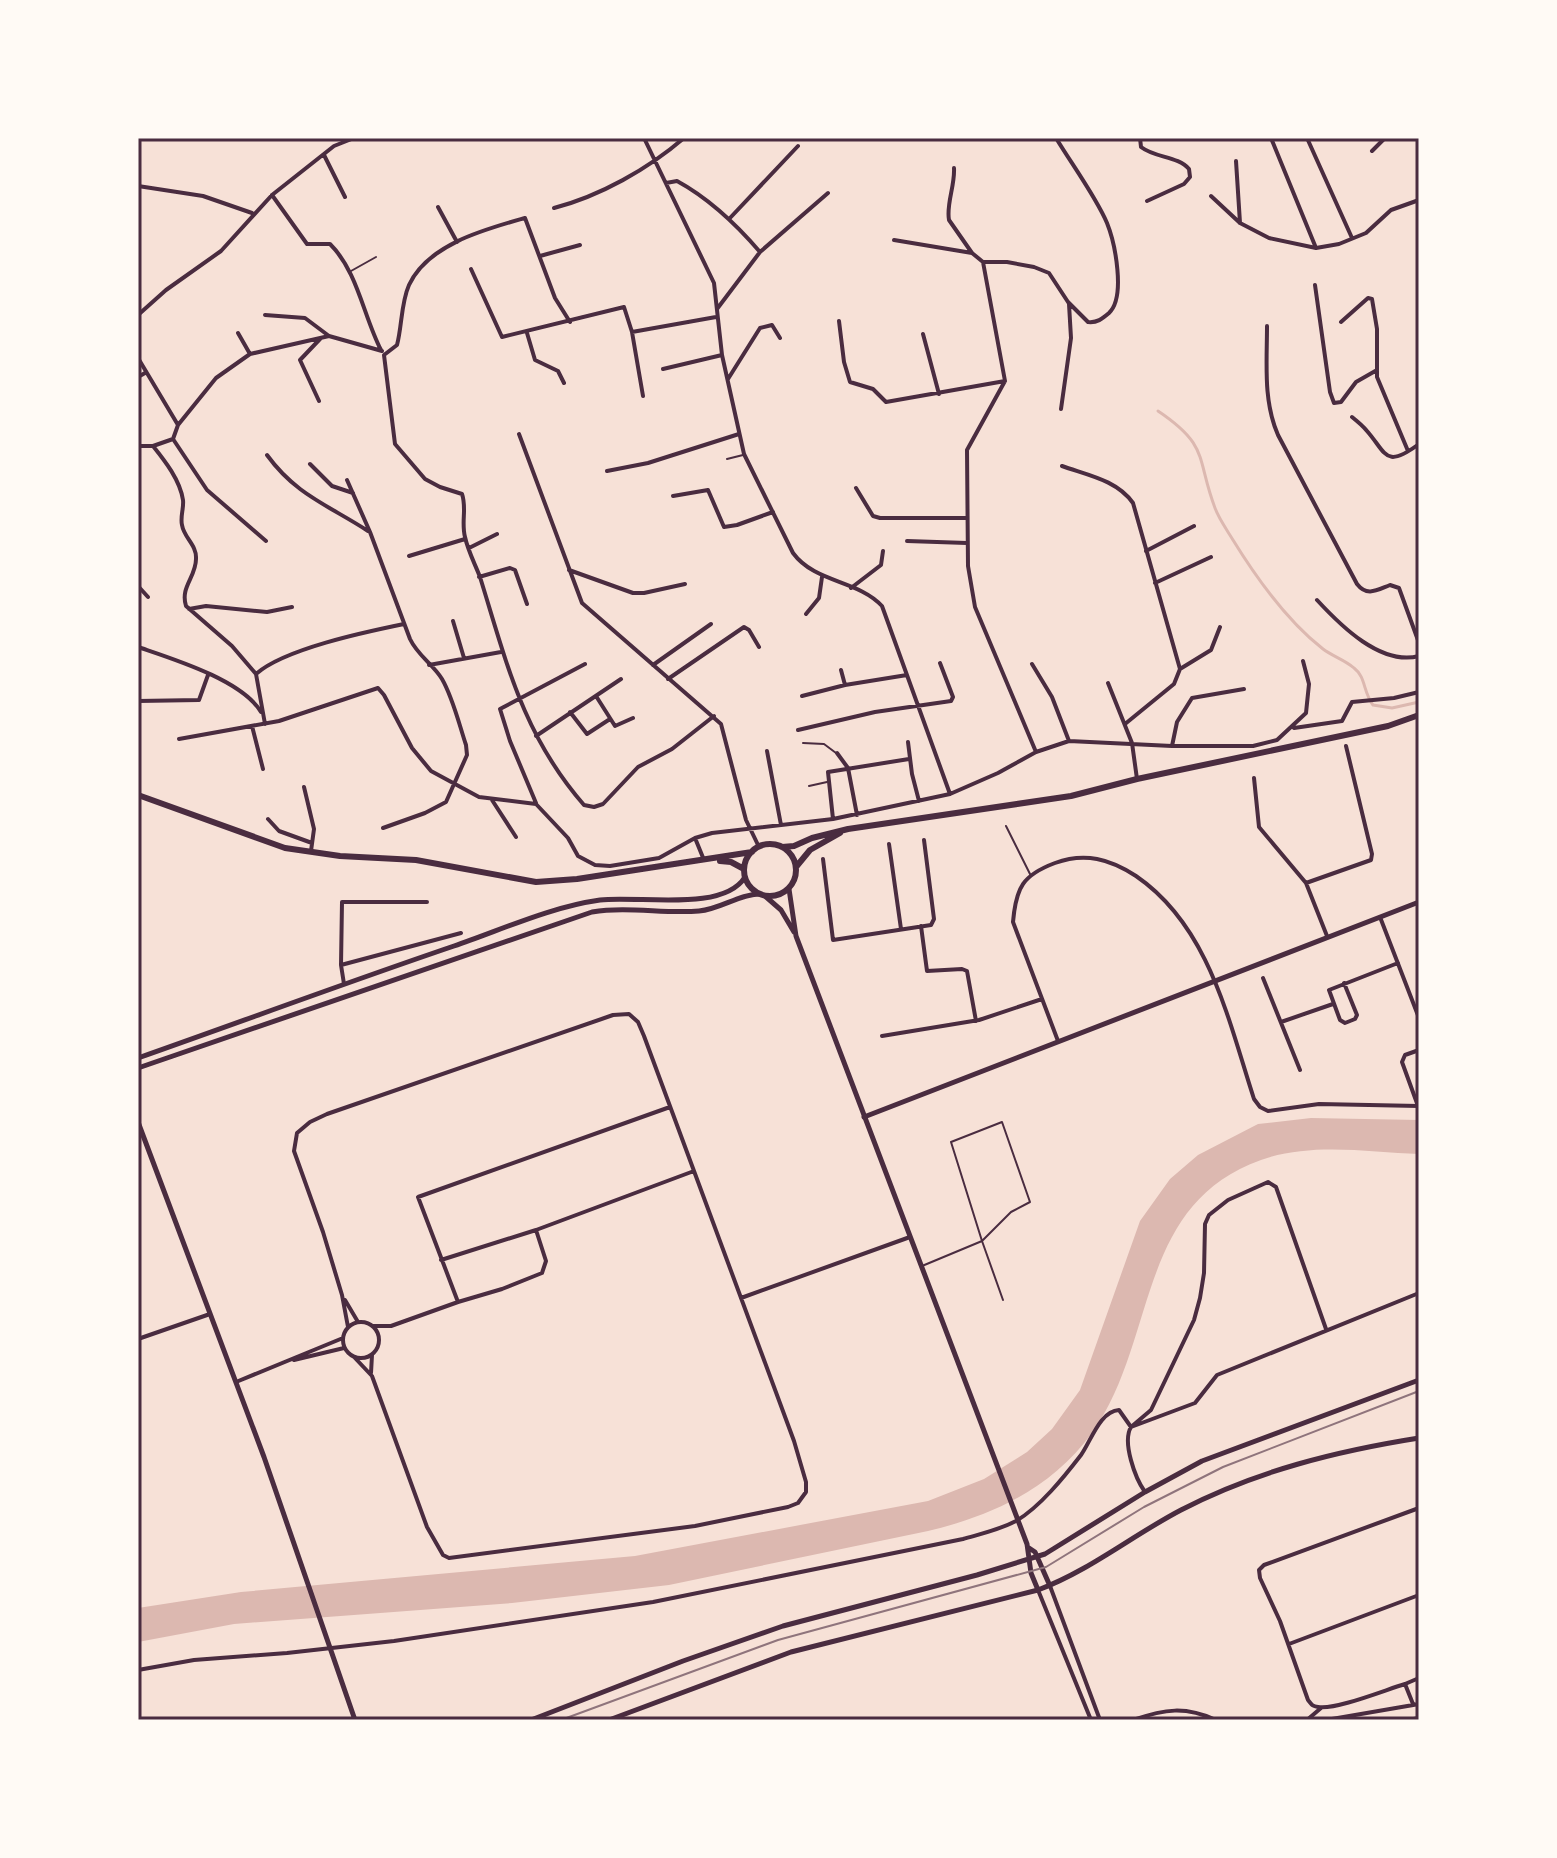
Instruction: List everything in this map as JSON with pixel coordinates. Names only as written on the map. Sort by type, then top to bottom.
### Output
[{"type":"main road","points":[[138,795],[259,841],[310,853],[416,860],[536,882],[704,860],[752,852],[766,845],[794,846],[848,829],[1061,798],[1388,726],[1419,715]]},
{"type":"main road","points":[[796,867],[810,850],[848,829]]},
{"type":"main road","points":[[138,1068],[592,912],[700,911],[724,906],[746,896],[782,894],[789,889],[796,876],[796,867],[794,859],[782,847]]},
{"type":"main road","points":[[138,1058],[580,904],[622,898],[710,897],[736,888],[752,852]]},
{"type":"main road","points":[[704,860],[731,862],[745,873],[753,890],[781,910],[796,936],[1029,1548],[1038,1590]]},
{"type":"main road","points":[[789,889],[796,936]]},
{"type":"main road","points":[[864,1117],[1419,902]]},
{"type":"main road","points":[[138,1122],[236,1382],[355,1720]]},
{"type":"main road","points":[[531,1720],[783,1626],[1053,1550],[1145,1492],[1202,1461],[1419,1380]]},
{"type":"main road","points":[[609,1720],[791,1652],[1050,1586],[1180,1510],[1223,1490],[1308,1461],[1419,1438]]},
{"type":"main road","points":[[1032,1558],[1050,1586]]},
{"type":"street","points":[[334,146],[338,138]]},
{"type":"street","points":[[138,315],[166,290],[221,251],[272,195],[334,146],[354,138]]},
{"type":"street","points":[[644,138],[714,283],[722,355],[739,434],[752,475],[802,565],[822,577],[873,598],[882,606],[950,794]]},
{"type":"street","points":[[554,208],[578,202],[655,161],[684,138]]},
{"type":"street","points":[[954,168],[953,193],[947,214],[972,253],[983,262],[1007,262],[1049,273],[1068,302],[1088,322],[1100,320],[1113,309],[1118,278],[1107,223],[1056,138]]},
{"type":"street","points":[[1140,138],[1141,147],[1147,151],[1185,164],[1190,177],[1184,184],[1147,201]]},
{"type":"street","points":[[1271,138],[1316,248]]},
{"type":"street","points":[[1307,138],[1352,238]]},
{"type":"street","points":[[1372,151],[1385,138]]},
{"type":"street","points":[[730,218],[798,146]]},
{"type":"street","points":[[324,155],[345,197]]},
{"type":"street","points":[[1236,161],[1240,223]]},
{"type":"street","points":[[666,183],[677,181],[688,187],[730,218],[760,252]]},
{"type":"street","points":[[138,186],[203,196],[252,214]]},
{"type":"street","points":[[632,332],[716,314],[760,252],[828,193]]},
{"type":"street","points":[[272,195],[309,246],[330,244],[350,272],[383,353],[395,444],[425,479],[462,494],[465,539],[501,652],[536,736],[559,776],[584,805],[594,807],[603,804],[638,767],[672,749],[714,716]]},
{"type":"street","points":[[1211,196],[1240,223],[1269,238],[1316,248],[1366,233],[1391,210],[1419,200]]},
{"type":"street","points":[[438,207],[457,242]]},
{"type":"street","points":[[265,315],[305,318],[329,336],[383,353],[397,345],[408,287],[422,266],[457,242],[525,218],[555,298],[570,322]]},
{"type":"street","points":[[894,240],[972,253]]},
{"type":"street","points":[[540,256],[580,245]]},
{"type":"street","points":[[983,262],[1005,381],[967,450],[966,518],[970,587],[975,607],[1036,752]]},
{"type":"street","points":[[471,269],[499,336],[527,333],[624,307],[632,332],[643,396]]},
{"type":"street","points":[[1315,285],[1334,403],[1341,402],[1356,382],[1377,370]]},
{"type":"street","points":[[1341,322],[1368,298],[1372,299],[1380,384],[1408,451]]},
{"type":"street","points":[[1061,409],[1071,338],[1068,302]]},
{"type":"street","points":[[839,321],[848,376],[854,385],[873,389],[886,402],[1005,381]]},
{"type":"street","points":[[728,379],[760,328],[772,325],[780,338]]},
{"type":"street","points":[[1267,326],[1268,402],[1270,417],[1278,435],[1357,584],[1369,593],[1390,585],[1399,588],[1419,643]]},
{"type":"street","points":[[238,333],[250,354]]},
{"type":"street","points":[[527,333],[535,360],[558,371],[564,383]]},
{"type":"street","points":[[923,334],[939,394]]},
{"type":"street","points":[[173,439],[178,425],[222,372],[250,354],[329,336]]},
{"type":"street","points":[[319,401],[300,360],[322,338]]},
{"type":"street","points":[[663,369],[722,355]]},
{"type":"street","points":[[138,358],[178,425]]},
{"type":"street","points":[[138,377],[145,373]]},
{"type":"street","points":[[1352,417],[1368,431],[1388,457],[1397,456],[1419,444]]},
{"type":"street","points":[[519,434],[585,607],[721,724],[749,828],[759,847]]},
{"type":"street","points":[[607,471],[648,463],[739,434]]},
{"type":"street","points":[[138,446],[153,446],[173,439]]},
{"type":"street","points":[[173,439],[207,490],[266,541]]},
{"type":"street","points":[[153,446],[169,468],[182,495],[183,529],[197,556],[184,599],[189,609],[232,646],[256,674],[265,724]]},
{"type":"street","points":[[267,455],[279,471],[309,498],[370,532]]},
{"type":"street","points":[[310,464],[332,486],[354,494]]},
{"type":"street","points":[[1062,466],[1109,482],[1126,492],[1133,503],[1180,669]]},
{"type":"street","points":[[347,480],[415,650],[445,684],[466,745],[467,755],[443,804],[383,828]]},
{"type":"street","points":[[856,488],[873,516],[880,518],[966,518]]},
{"type":"street","points":[[673,496],[708,490],[724,527],[773,512]]},
{"type":"street","points":[[1146,551],[1194,526]]},
{"type":"street","points":[[469,548],[497,534]]},
{"type":"street","points":[[409,556],[465,539]]},
{"type":"street","points":[[907,541],[967,543]]},
{"type":"street","points":[[851,588],[881,565],[883,551]]},
{"type":"street","points":[[1155,583],[1211,557]]},
{"type":"street","points":[[479,577],[510,568],[515,570],[527,604]]},
{"type":"street","points":[[569,570],[633,593],[685,584]]},
{"type":"street","points":[[806,614],[819,598],[822,577]]},
{"type":"street","points":[[138,586],[148,597]]},
{"type":"street","points":[[1317,600],[1336,621],[1386,654],[1419,656]]},
{"type":"street","points":[[189,609],[206,606],[267,612],[292,607]]},
{"type":"street","points":[[453,621],[464,658]]},
{"type":"street","points":[[256,674],[281,659],[345,637],[404,624]]},
{"type":"street","points":[[653,665],[711,624]]},
{"type":"street","points":[[668,679],[744,627],[759,647]]},
{"type":"street","points":[[1125,724],[1174,684],[1180,669],[1211,650],[1220,627]]},
{"type":"street","points":[[138,647],[208,675],[251,700],[263,715]]},
{"type":"street","points":[[429,665],[501,652]]},
{"type":"street","points":[[585,664],[500,709],[499,713],[536,804],[568,838],[578,856],[595,865],[610,866],[659,858],[695,838],[712,833],[833,819],[950,794],[1036,752],[1069,741],[1253,746],[1277,740],[1306,713],[1309,684],[1303,661]]},
{"type":"street","points":[[798,730],[875,712],[953,700],[940,663]]},
{"type":"street","points":[[1032,664],[1052,697],[1069,741]]},
{"type":"street","points":[[841,670],[845,685]]},
{"type":"street","points":[[138,701],[199,700],[208,675]]},
{"type":"street","points":[[802,696],[907,675]]},
{"type":"street","points":[[536,736],[621,679]]},
{"type":"street","points":[[1108,683],[1132,743],[1137,779]]},
{"type":"street","points":[[179,739],[265,724],[378,688],[424,765],[479,797],[536,804]]},
{"type":"street","points":[[1172,746],[1177,722],[1192,698],[1244,689]]},
{"type":"street","points":[[1292,728],[1342,721],[1352,702],[1419,692]]},
{"type":"street","points":[[596,696],[617,727],[633,718]]},
{"type":"street","points":[[570,712],[587,734],[610,719]]},
{"type":"street","points":[[252,726],[263,769]]},
{"type":"street","points":[[908,742],[919,801]]},
{"type":"street","points":[[1306,883],[1371,860],[1346,746]]},
{"type":"street","points":[[767,751],[781,825]]},
{"type":"street","points":[[837,753],[848,768],[857,815]]},
{"type":"street","points":[[833,819],[828,772],[909,759]]},
{"type":"street","points":[[1254,778],[1259,827],[1306,883],[1327,936]]},
{"type":"street","points":[[304,787],[314,829],[310,853]]},
{"type":"street","points":[[492,800],[516,837]]},
{"type":"street","points":[[268,819],[279,831],[312,843]]},
{"type":"street","points":[[695,838],[704,860]]},
{"type":"street","points":[[823,859],[833,940],[931,925],[934,919],[924,840]]},
{"type":"street","points":[[889,844],[901,929]]},
{"type":"street","points":[[1058,1041],[1013,922],[1017,894],[1030,874],[1081,856],[1118,864],[1148,885],[1187,926],[1214,980],[1254,1099],[1260,1107],[1268,1111],[1319,1104],[1418,1106],[1402,1062],[1405,1055],[1419,1050]]},
{"type":"street","points":[[344,984],[341,965],[342,902],[427,902]]},
{"type":"street","points":[[1380,917],[1419,1018]]},
{"type":"street","points":[[921,926],[927,971],[967,971],[976,1021]]},
{"type":"street","points":[[341,965],[461,933]]},
{"type":"street","points":[[1344,983],[1357,1015],[1355,1019],[1343,1022],[1329,990],[1344,983],[1398,963]]},
{"type":"street","points":[[1263,978],[1300,1070]]},
{"type":"street","points":[[882,1036],[976,1021],[1042,999]]},
{"type":"street","points":[[1281,1022],[1333,1004]]},
{"type":"street","points":[[622,1013],[629,1014],[638,1022],[694,1171],[794,1441],[806,1492],[798,1503],[788,1507],[695,1526],[449,1558],[443,1555],[427,1527],[371,1375],[344,1348],[343,1338],[348,1327],[342,1295],[293,1144],[297,1133],[327,1114],[622,1013]]},
{"type":"street","points":[[458,1302],[418,1197],[670,1107]]},
{"type":"street","points":[[441,1260],[536,1230],[694,1171]]},
{"type":"street","points":[[1145,1492],[1134,1466],[1128,1436],[1131,1427],[1151,1410],[1194,1320],[1204,1273],[1205,1224],[1209,1215],[1228,1200],[1268,1182],[1276,1187],[1326,1329]]},
{"type":"street","points":[[348,1327],[358,1322],[391,1326],[542,1273],[546,1261],[536,1230]]},
{"type":"street","points":[[741,1298],[910,1237]]},
{"type":"street","points":[[1131,1427],[1195,1403],[1217,1375],[1419,1293]]},
{"type":"street","points":[[342,1295],[358,1322]]},
{"type":"street","points":[[138,1339],[210,1314]]},
{"type":"street","points":[[371,1375],[372,1355],[378,1348],[379,1336],[373,1326]]},
{"type":"street","points":[[379,1336],[391,1326]]},
{"type":"street","points":[[292,1360],[304,1352],[343,1338]]},
{"type":"street","points":[[236,1382],[292,1360],[344,1348]]},
{"type":"street","points":[[355,1358],[372,1355]]},
{"type":"street","points":[[138,1670],[194,1660],[445,1634],[653,1602],[963,1539],[1018,1520],[1080,1456],[1107,1414],[1119,1410],[1131,1427]]},
{"type":"street","points":[[1419,1508],[1264,1565],[1259,1570],[1308,1700],[1313,1706],[1321,1708],[1356,1700],[1419,1678]]},
{"type":"street","points":[[1050,1586],[1100,1720]]},
{"type":"street","points":[[1038,1590],[1091,1720]]},
{"type":"street","points":[[1289,1644],[1419,1595]]},
{"type":"street","points":[[1326,1720],[1416,1704],[1405,1684]]},
{"type":"street","points":[[1307,1720],[1321,1708]]},
{"type":"street","points":[[1133,1720],[1185,1709],[1216,1720]]},
{"type":"lane","points":[[350,272],[376,257]]},
{"type":"lane","points":[[727,459],[744,454]]},
{"type":"lane","points":[[803,743],[824,744],[837,753]]},
{"type":"lane","points":[[809,786],[828,781]]},
{"type":"lane","points":[[1006,826],[1030,874]]},
{"type":"lane","points":[[921,1266],[982,1241],[1011,1212],[1028,1204],[1030,1199],[1002,1122],[951,1142],[982,1241],[1003,1300]]},
{"type":"shaded area","points":[[1311,1118],[1419,1120],[1419,1154],[1299,1151],[1261,1160],[1220,1181],[1191,1209],[1170,1242],[1154,1278],[1129,1357],[1113,1396],[1092,1433],[1076,1452],[1039,1484],[997,1508],[928,1531],[669,1585],[512,1603],[234,1624],[138,1642],[138,1608],[241,1592],[635,1556],[928,1501],[984,1479],[1027,1452],[1052,1429],[1080,1390],[1140,1221],[1170,1179],[1198,1155],[1258,1124]]},
{"type":"waterway","points":[[1158,411],[1175,423],[1194,444],[1219,516],[1252,569],[1285,612],[1309,638],[1358,672],[1373,705],[1392,708],[1419,702]]},
{"type":"tram line","points":[[561,1720],[778,1640],[1046,1567],[1144,1507],[1223,1467],[1419,1391]]},
{"type":"railway","points":[[1408,1720],[1419,1717]]}]
